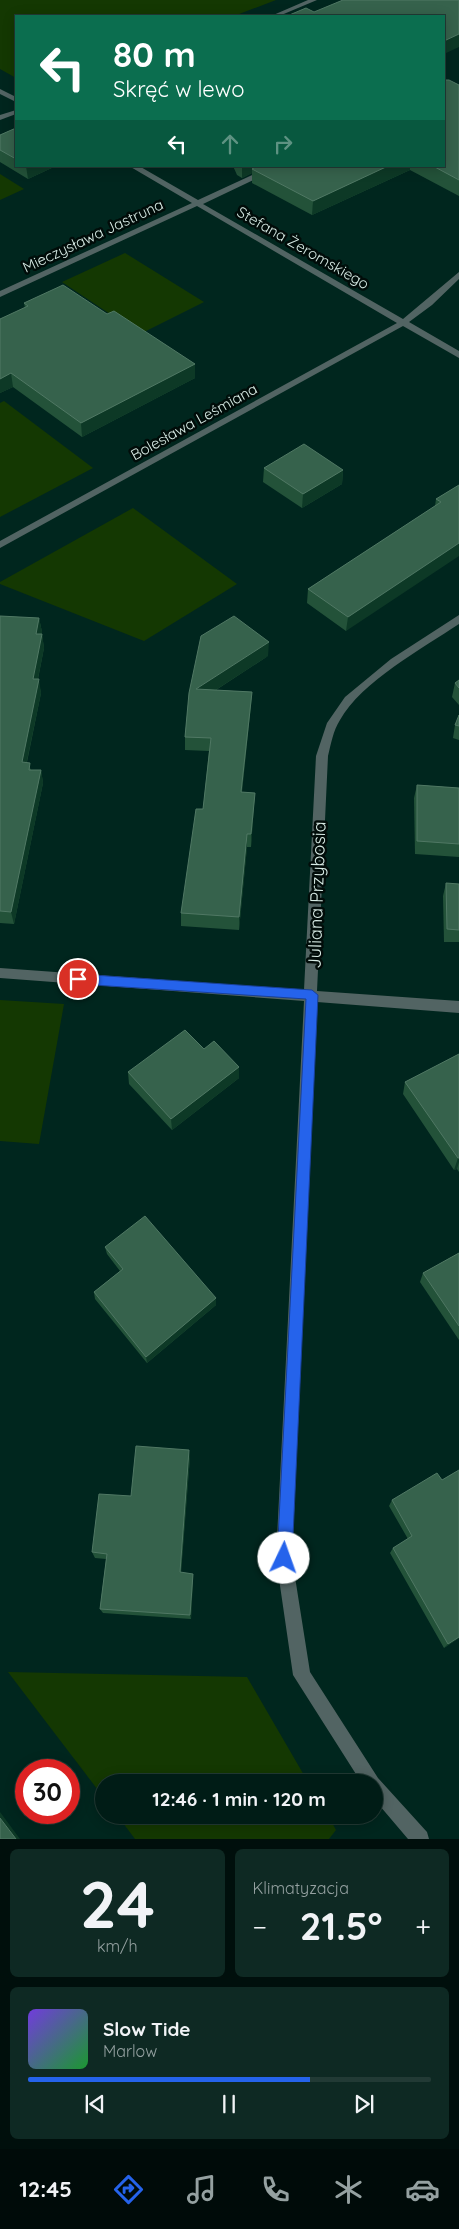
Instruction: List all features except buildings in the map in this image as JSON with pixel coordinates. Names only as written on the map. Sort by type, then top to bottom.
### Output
[{"type":"street","points":[[276,15],[314,0]]},
{"type":"street","points":[[0,91],[15,99]]},
{"type":"street","points":[[0,118],[15,112]]},
{"type":"street","name":"Stefana Żeromskiego","points":[[135,167],[459,355]]},
{"type":"street","name":"Mieczysława Jastruna","points":[[0,294],[277,167]]},
{"type":"street","name":"Bolesława Leśmiana","points":[[0,545],[403,323],[429,303],[459,274]]},
{"type":"street","name":"Juliana Przybosia","points":[[366,1774],[302,1675],[284,1558],[322,756],[327,734],[338,713],[375,677],[459,619]]},
{"type":"street","points":[[0,973],[459,1007]]},
{"type":"street","points":[[383,1796],[420,1839]]},
{"type":"green space","points":[[0,0],[276,0],[237,15],[15,15],[15,77],[0,69]]},
{"type":"green space","points":[[0,174],[24,189],[0,200]]},
{"type":"green space","points":[[125,253],[204,302],[140,334],[62,282]]},
{"type":"green space","points":[[4,401],[93,468],[0,517],[0,403]]},
{"type":"green space","points":[[133,508],[237,584],[144,641],[0,584],[0,582]]},
{"type":"green space","points":[[0,1000],[64,1004],[39,1144],[0,1141]]},
{"type":"green space","points":[[8,1672],[247,1677],[303,1774],[95,1774],[95,1786],[80,1766],[80,1759],[74,1759]]},
{"type":"green space","points":[[124,1824],[333,1824],[336,1830],[329,1839],[135,1839]]},
{"type":"route","points":[[78,979],[312,995],[284,1558]]}]
